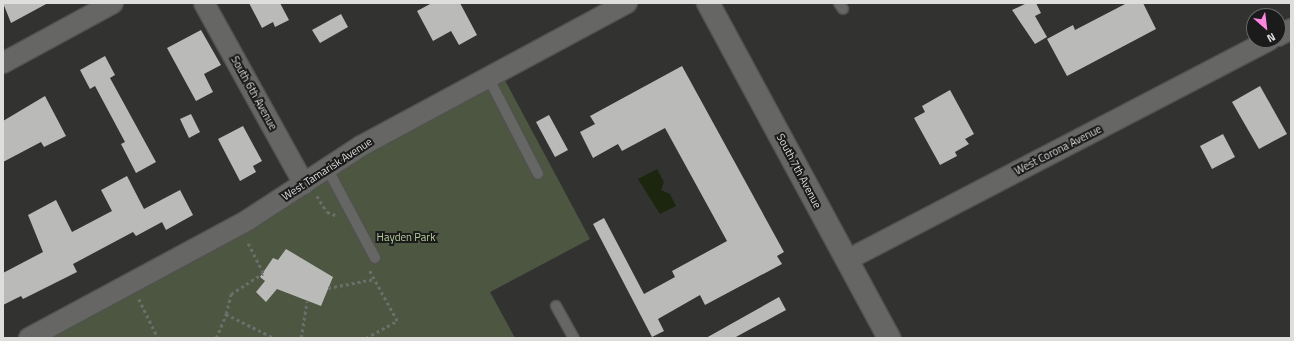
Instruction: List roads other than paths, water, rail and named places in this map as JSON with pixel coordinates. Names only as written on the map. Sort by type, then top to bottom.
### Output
[{"type":"main road","name":"South 7th Avenue","points":[[708,3],[889,338]]},
{"type":"street","points":[[3,62],[113,3]]},
{"type":"street","name":"South 6th Avenue","points":[[204,3],[310,190]]},
{"type":"street","name":"West Tamarisk Avenue","points":[[29,338],[248,220],[310,190],[327,168],[488,77],[627,3]]},
{"type":"street","name":"West Corona Avenue","points":[[847,260],[1254,48]]},
{"type":"lane","points":[[488,77],[538,174]]},
{"type":"lane","points":[[327,168],[375,258]]},
{"type":"lane","points":[[556,306],[574,338]]},
{"type":"park label","name":"Hayden Park","points":[[406,237]]}]
